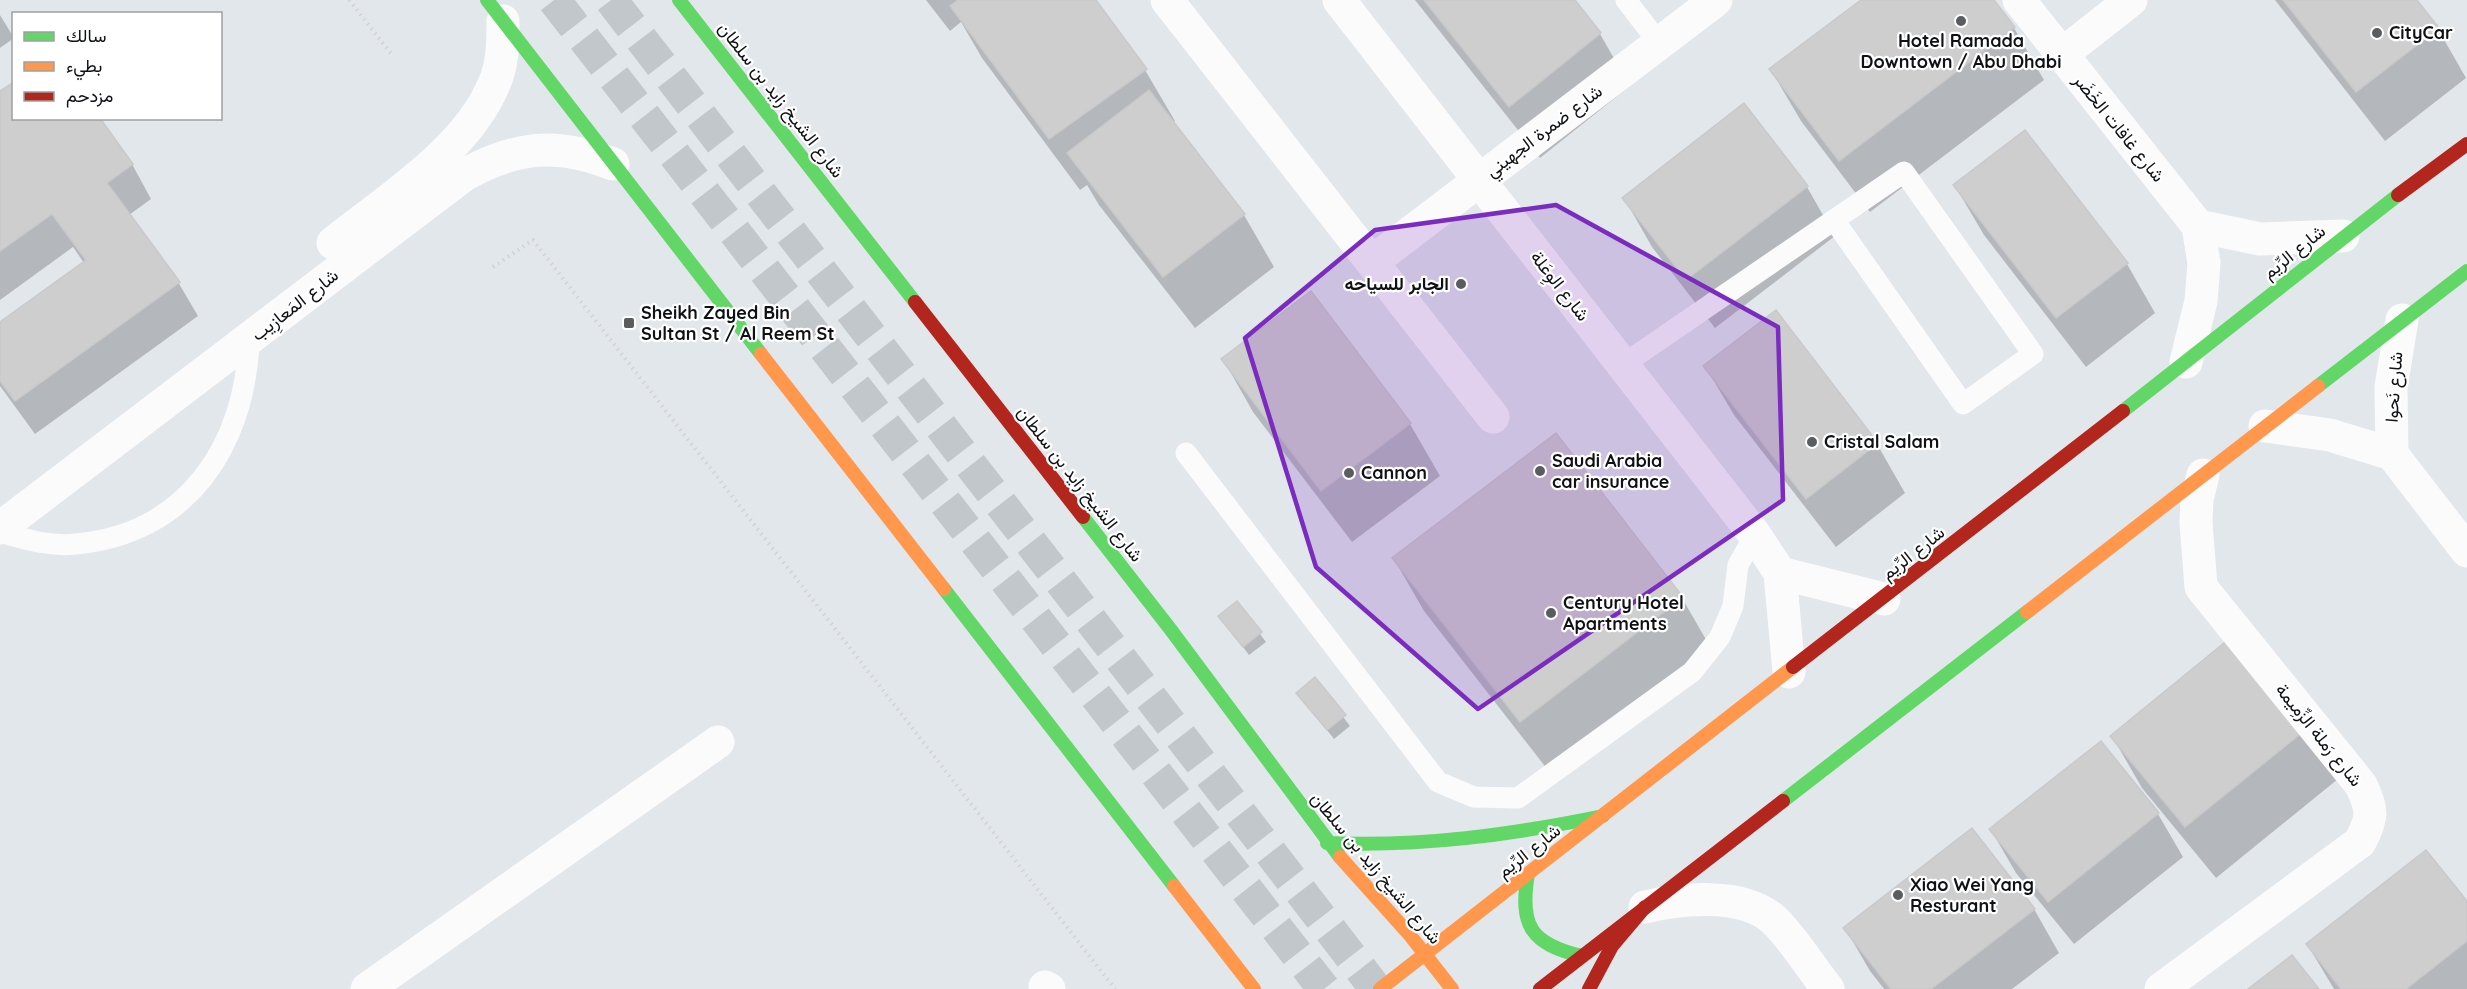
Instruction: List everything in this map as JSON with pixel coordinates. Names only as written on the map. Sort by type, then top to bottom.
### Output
[{"type":"main road","name":"شارع الشيخ زايد بن سلطان","points":[[679,0],[1171,630],[1327,843],[1425,954],[1452,989]]},
{"type":"main road","points":[[495,11],[1254,989]]},
{"type":"main road","name":"شارع الرِّيم","points":[[1380,989],[1884,599],[2343,236],[2467,144]]},
{"type":"main road","points":[[1539,989],[2467,271]]},
{"type":"main road","points":[[1327,843],[1405,846],[1443,844],[1497,838],[1603,816]]},
{"type":"main road","points":[[1528,874],[1524,893],[1524,911],[1531,930],[1542,944],[1558,951],[1582,956]]},
{"type":"main road","points":[[1589,989],[1612,946],[1646,907]]},
{"type":"street","points":[[1167,0],[1493,417]]},
{"type":"street","name":"شارع الوِعَلة","points":[[1339,0],[1621,366],[1755,535],[1780,573],[1789,672]]},
{"type":"street","name":"شارع ضمرة الجهيني","points":[[1372,262],[1716,0]]},
{"type":"street","name":"شارع غافات الخَضَر","points":[[2019,0],[2198,226],[2204,263],[2201,301],[2186,362]]},
{"type":"street","points":[[2061,55],[2131,0]]},
{"type":"street","name":"شارع المَعازِيب","points":[[333,243],[421,172],[470,126],[482,109],[495,82],[503,52],[495,11]]},
{"type":"street","name":"شارع المَعازِيب","points":[[0,528],[249,341],[437,195],[487,162],[512,153],[537,149],[588,155],[613,164]]},
{"type":"street","points":[[2198,226],[2260,239],[2343,236]]},
{"type":"street","name":"شارع نَحوا","points":[[2392,454],[2391,387],[2402,320]]},
{"type":"street","points":[[2265,426],[2330,435],[2392,454],[2467,551]]},
{"type":"street","name":"شارع رَملة الزِّمِيمة","points":[[2161,989],[2360,842],[2368,827],[2372,810],[2361,785],[2201,587],[2196,523],[2197,499],[2203,475]]},
{"type":"street","points":[[1780,573],[1884,599]]},
{"type":"street","points":[[367,989],[718,742]]},
{"type":"street","points":[[1646,907],[1673,900],[1701,898],[1729,902],[1755,910],[1773,920],[1828,989]]},
{"type":"lane","points":[[1626,0],[1659,43]]},
{"type":"lane","points":[[1621,366],[1904,172],[2032,354],[1963,404],[1834,220]]},
{"type":"lane","points":[[0,532],[34,542],[74,545],[114,538],[152,524],[184,501],[219,454],[232,429],[248,372],[249,341]]},
{"type":"lane","points":[[1186,453],[1438,782],[1474,798],[1518,798],[1692,672],[1720,637],[1733,606],[1738,565],[1755,535]]},
{"type":"path","points":[[349,0],[392,54]]},
{"type":"path","points":[[493,267],[533,240],[1115,989]]},
{"type":"highlighted area","points":[[1556,205],[1778,327],[1783,500],[1478,709],[1316,567],[1245,338],[1375,230]]},
{"type":"building","points":[[958,0],[1096,0],[1147,69],[1049,139],[950,6]]},
{"type":"building","points":[[1424,0],[1575,0],[1601,33],[1509,107]]},
{"type":"building","points":[[1861,0],[1994,0],[2015,27],[1839,161],[1769,69]]},
{"type":"building","points":[[2283,0],[2417,0],[2439,28],[2356,92]]},
{"type":"building","points":[[12,83],[12,120],[101,120],[133,164],[107,183],[180,282],[15,401],[0,381],[0,322],[86,260],[52,214],[0,251],[0,91]]},
{"type":"building","points":[[1149,90],[1245,214],[1163,277],[1067,153]]},
{"type":"building","points":[[1744,103],[1808,186],[1686,280],[1622,198]]},
{"type":"building","points":[[2025,130],[2128,263],[2056,318],[1953,185]]},
{"type":"building","points":[[1311,291],[1411,423],[1321,491],[1221,359]]},
{"type":"building","points":[[1776,310],[1878,443],[1806,499],[1703,366]]},
{"type":"building","points":[[1556,433],[1683,597],[1520,722],[1392,558]]},
{"type":"building","points":[[1237,601],[1262,632],[1243,647],[1218,616]]},
{"type":"building","points":[[2235,634],[2310,726],[2185,827],[2110,736]]},
{"type":"building","points":[[1315,677],[1346,715],[1327,730],[1296,693]]},
{"type":"building","points":[[2101,741],[2159,813],[2048,902],[1989,829]]},
{"type":"building","points":[[1972,828],[2035,909],[1931,989],[1891,989],[1843,928]]},
{"type":"building","points":[[2426,850],[2467,901],[2467,941],[2406,989],[2341,989],[2306,944]]},
{"type":"building","points":[[2292,955],[2319,989],[2248,989]]},
{"type":"tunnel","points":[[554,0],[1324,989]]},
{"type":"tunnel","points":[[611,0],[1376,989]]},
{"type":"traffic: fast","points":[[487,0],[761,354]]},
{"type":"traffic: fast","points":[[679,0],[915,302]]},
{"type":"traffic: fast","points":[[2123,411],[2398,195]]},
{"type":"traffic: fast","points":[[2318,386],[2467,271]]},
{"type":"traffic: fast","points":[[1083,517],[1171,630],[1340,857]]},
{"type":"traffic: fast","points":[[944,589],[1174,886]]},
{"type":"traffic: fast","points":[[1783,801],[2027,612]]},
{"type":"traffic: fast","points":[[1327,843],[1397,843],[1466,838],[1534,829],[1603,816]]},
{"type":"traffic: fast","points":[[1528,874],[1525,907],[1532,930],[1551,945],[1582,956]]},
{"type":"traffic: slow","points":[[761,354],[944,589]]},
{"type":"traffic: slow","points":[[2027,612],[2318,386]]},
{"type":"traffic: slow","points":[[1380,989],[1793,667]]},
{"type":"traffic: slow","points":[[1340,857],[1409,934],[1452,989]]},
{"type":"traffic: slow","points":[[1174,886],[1254,989]]},
{"type":"traffic: jam","points":[[2398,195],[2467,144]]},
{"type":"traffic: jam","points":[[915,302],[1083,517]]},
{"type":"traffic: jam","points":[[1793,667],[2123,411]]},
{"type":"traffic: jam","points":[[1540,989],[1783,801]]},
{"type":"traffic: jam","points":[[1589,989],[1612,946],[1645,907]]},
{"type":"place","name":"Hotel Ramada Downtown / Abu Dhabi","points":[[1961,21]]},
{"type":"place","name":"CityCar","points":[[2377,33]]},
{"type":"place","name":"الجابر للسياحه","points":[[1461,284]]},
{"type":"place","name":"Sheikh Zayed Bin Sultan St / Al Reem St","points":[[629,323]]},
{"type":"place","name":"Cristal Salam","points":[[1812,442]]},
{"type":"place","name":"Saudi Arabia car insurance","points":[[1540,471]]},
{"type":"place","name":"Cannon","points":[[1349,473]]},
{"type":"place","name":"Century Hotel Apartments","points":[[1551,613]]},
{"type":"place","name":"Xiao Wei Yang Resturant","points":[[1898,895]]}]
